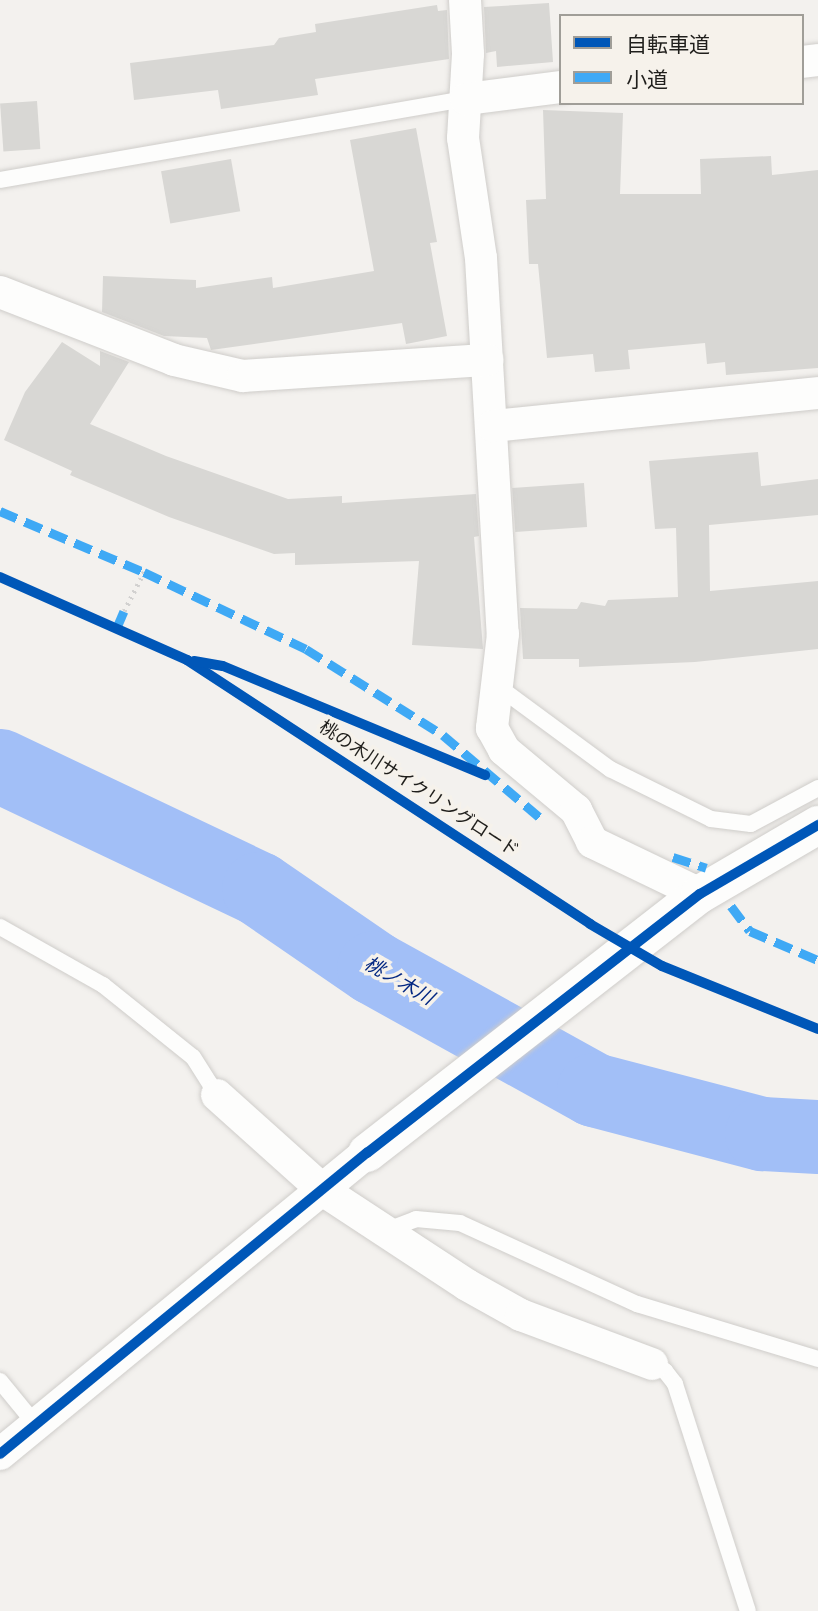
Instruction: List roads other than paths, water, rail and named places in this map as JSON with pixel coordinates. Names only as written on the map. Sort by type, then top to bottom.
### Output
[{"type":"street","points":[[465,0],[466,99],[463,138],[481,258],[493,426],[503,634],[491,707],[496,740],[576,810],[592,842],[690,903]]},
{"type":"street","points":[[466,99],[559,87]]},
{"type":"street","points":[[0,292],[174,360],[243,376],[487,360]]},
{"type":"street","points":[[493,426],[818,393]]},
{"type":"street","points":[[0,1454],[324,1191],[367,1153],[690,903],[818,825]]},
{"type":"street","points":[[217,1095],[324,1191],[467,1285],[521,1315],[652,1364]]},
{"type":"lane","points":[[0,180],[466,99]]},
{"type":"lane","points":[[496,685],[610,769],[711,819],[751,824],[818,788]]},
{"type":"lane","points":[[0,927],[103,985],[194,1057],[217,1095]]},
{"type":"lane","points":[[385,1231],[416,1219],[460,1223],[638,1304],[818,1359]]},
{"type":"lane","points":[[652,1364],[665,1370],[675,1384],[748,1611]]},
{"type":"lane","points":[[0,1381],[36,1425]]},
{"type":"waterway","name":"桃ノ木川","points":[[0,766],[259,889],[374,968],[594,1090],[762,1134],[818,1137]]}]
